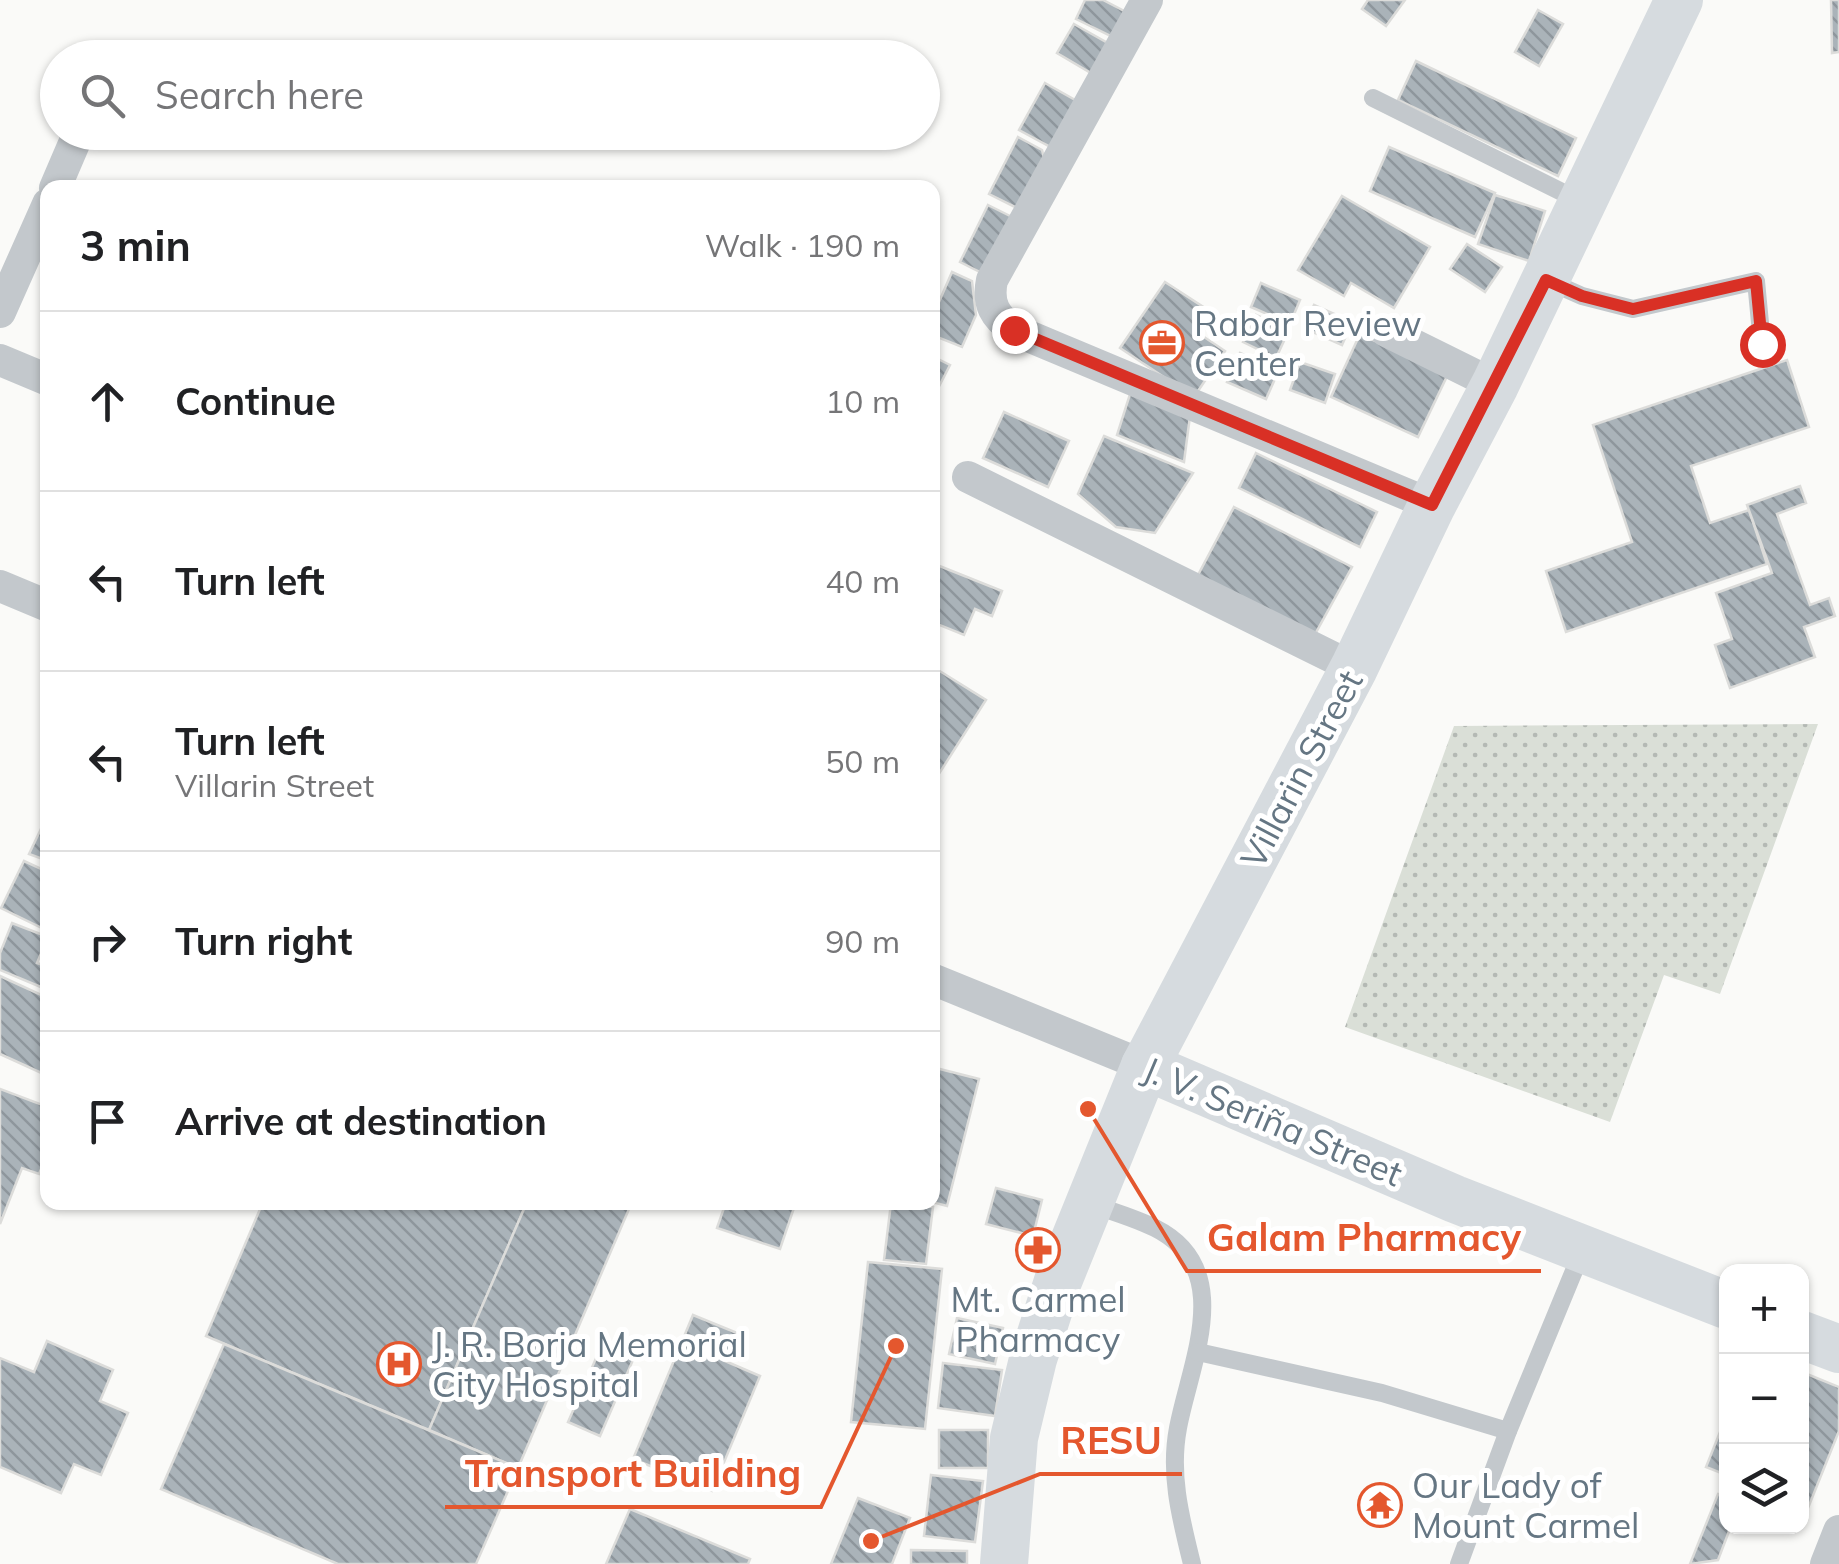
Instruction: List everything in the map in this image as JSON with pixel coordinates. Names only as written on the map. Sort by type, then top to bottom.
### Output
[{"type":"main road","name":"Villarin Street","points":[[1004,1564],[1014,1438],[1033,1359],[1058,1281],[1145,1066],[1354,668],[1546,280],[1678,0]]},
{"type":"main road","name":"J. V. Seriña Street","points":[[1145,1066],[1455,1199],[1719,1302]]},
{"type":"main road","points":[[1809,1338],[1839,1350]]},
{"type":"street","points":[[1147,0],[992,280],[992,308],[1014,330],[1432,505]]},
{"type":"street","points":[[57,180],[70,150]]},
{"type":"street","points":[[0,312],[40,222]]},
{"type":"street","points":[[1386,331],[1495,385]]},
{"type":"street","points":[[0,360],[40,377]]},
{"type":"street","points":[[968,477],[1354,668]]},
{"type":"street","points":[[0,586],[40,603]]},
{"type":"street","name":"J. V. Seriña Street","points":[[940,982],[1145,1066]]},
{"type":"street","points":[[1826,1564],[1839,1531]]},
{"type":"lane","points":[[1374,98],[1583,202]]},
{"type":"lane","points":[[1546,280],[1582,296],[1633,309],[1756,281],[1762,344]]},
{"type":"lane","points":[[1090,1203],[1172,1238],[1188,1257],[1204,1292],[1198,1352],[1178,1430],[1174,1479],[1192,1564]]},
{"type":"lane","points":[[1460,1564],[1508,1430],[1583,1249]]},
{"type":"lane","points":[[1198,1352],[1382,1393],[1508,1430]]},
{"type":"shaded area","points":[[1818,724],[1720,994],[1664,975],[1610,1122],[1345,1027],[1454,726]]},
{"type":"building","points":[[1085,0],[1103,0],[1128,13],[1115,38],[1076,19]]},
{"type":"building","points":[[1368,0],[1405,0],[1386,26],[1362,9]]},
{"type":"building","points":[[1831,0],[1839,0],[1839,52],[1832,53]]},
{"type":"building","points":[[1538,10],[1563,24],[1539,66],[1515,52]]},
{"type":"building","points":[[1074,24],[1113,46],[1096,76],[1057,53]]},
{"type":"building","points":[[1416,61],[1576,138],[1558,176],[1398,100]]},
{"type":"building","points":[[1045,83],[1084,105],[1058,151],[1019,130]]},
{"type":"building","points":[[1018,137],[1042,150],[1045,162],[1021,210],[989,194]]},
{"type":"building","points":[[1389,147],[1495,193],[1475,237],[1370,191]]},
{"type":"building","points":[[1495,195],[1545,211],[1529,261],[1478,244]]},
{"type":"building","points":[[1342,196],[1430,247],[1394,308],[1351,283],[1344,296],[1298,270]]},
{"type":"building","points":[[988,205],[1016,219],[986,275],[960,262]]},
{"type":"building","points":[[1467,244],[1502,267],[1485,292],[1450,269]]},
{"type":"building","points":[[952,272],[972,281],[976,315],[962,347],[940,338],[940,300]]},
{"type":"building","points":[[1165,282],[1211,312],[1198,333],[1225,351],[1194,397],[1120,348]]},
{"type":"building","points":[[1261,283],[1300,300],[1290,324],[1251,307]]},
{"type":"building","points":[[1314,305],[1352,322],[1342,345],[1304,328]]},
{"type":"building","points":[[1256,315],[1289,330],[1276,358],[1243,342]]},
{"type":"building","points":[[1360,334],[1448,374],[1418,437],[1331,397]]},
{"type":"building","points":[[1240,353],[1279,370],[1266,399],[1227,382]]},
{"type":"building","points":[[940,360],[950,365],[940,384]]},
{"type":"building","points":[[1787,360],[1809,427],[1691,466],[1710,523],[1749,510],[1767,564],[1566,632],[1546,571],[1632,542],[1593,425]]},
{"type":"building","points":[[1300,362],[1335,374],[1325,403],[1290,390]]},
{"type":"building","points":[[1130,394],[1190,416],[1184,462],[1117,435]]},
{"type":"building","points":[[1004,412],[1069,441],[1048,487],[983,458]]},
{"type":"building","points":[[1104,436],[1193,473],[1155,533],[1116,527],[1078,494]]},
{"type":"building","points":[[1256,453],[1377,512],[1360,547],[1239,488]]},
{"type":"building","points":[[1800,486],[1806,503],[1777,514],[1810,605],[1829,598],[1835,616],[1804,627],[1815,657],[1730,688],[1715,645],[1732,639],[1716,593],[1772,573],[1747,505]]},
{"type":"building","points":[[1234,507],[1352,567],[1314,636],[1198,575]]},
{"type":"building","points":[[940,566],[1002,591],[992,616],[975,609],[964,635],[940,625]]},
{"type":"building","points":[[940,671],[986,700],[940,772]]},
{"type":"building","points":[[40,831],[40,858],[29,854]]},
{"type":"building","points":[[24,861],[40,868],[40,927],[1,908]]},
{"type":"building","points":[[12,923],[40,934],[40,987],[0,970],[0,953]]},
{"type":"building","points":[[0,976],[40,994],[40,1072],[0,1054]]},
{"type":"building","points":[[940,1069],[979,1079],[947,1206],[940,1204]]},
{"type":"building","points":[[0,1089],[40,1104],[40,1172],[22,1168],[0,1224]]},
{"type":"building","points":[[996,1188],[1042,1200],[1033,1236],[986,1224]]},
{"type":"building","points":[[260,1210],[524,1210],[429,1430],[206,1336]]},
{"type":"building","points":[[524,1210],[629,1210],[518,1468],[429,1430]]},
{"type":"building","points":[[723,1210],[793,1210],[780,1249],[717,1228]]},
{"type":"building","points":[[890,1210],[933,1210],[926,1264],[884,1260]]},
{"type":"building","points":[[868,1262],[942,1269],[925,1429],[851,1422]]},
{"type":"building","points":[[693,1315],[737,1333],[725,1361],[760,1376],[712,1491],[633,1459]]},
{"type":"building","points":[[957,1318],[1003,1328],[995,1364],[949,1354]]},
{"type":"building","points":[[604,1340],[636,1353],[600,1436],[568,1422]]},
{"type":"building","points":[[47,1341],[113,1370],[100,1401],[128,1413],[101,1475],[74,1464],[61,1493],[0,1467],[0,1358],[34,1372]]},
{"type":"building","points":[[224,1344],[518,1468],[476,1564],[338,1564],[161,1489]]},
{"type":"building","points":[[943,1363],[1002,1370],[995,1416],[938,1408]]},
{"type":"building","points":[[1809,1375],[1839,1387],[1839,1431],[1809,1506]]},
{"type":"building","points":[[939,1430],[988,1430],[988,1468],[939,1468]]},
{"type":"building","points":[[1719,1434],[1719,1472],[1706,1467]]},
{"type":"building","points":[[931,1475],[983,1481],[975,1542],[924,1536]]},
{"type":"building","points":[[1719,1494],[1719,1534],[1728,1534],[1718,1560],[1690,1564]]},
{"type":"building","points":[[858,1498],[910,1518],[892,1564],[831,1564]]},
{"type":"building","points":[[630,1509],[750,1559],[748,1564],[606,1564]]},
{"type":"building","points":[[911,1550],[967,1551],[967,1564],[911,1564]]},
{"type":"place","name":"Rabar Review Center","points":[[1162,343]]},
{"type":"place","name":"Galam Pharmacy","points":[[1088,1109]]},
{"type":"place","name":"Mt. Carmel Pharmacy","points":[[1038,1250]]},
{"type":"place","name":"Transport Building","points":[[896,1346]]},
{"type":"place","name":"J. R. Borja Memorial City Hospital","points":[[399,1364]]},
{"type":"place","name":"Our Lady of Mount Carmel","points":[[1380,1505]]},
{"type":"place","name":"RESU","points":[[871,1541]]},
{"type":"route","points":[[1014,330],[1432,505],[1546,280],[1582,296],[1633,309],[1756,281],[1762,344]]}]
